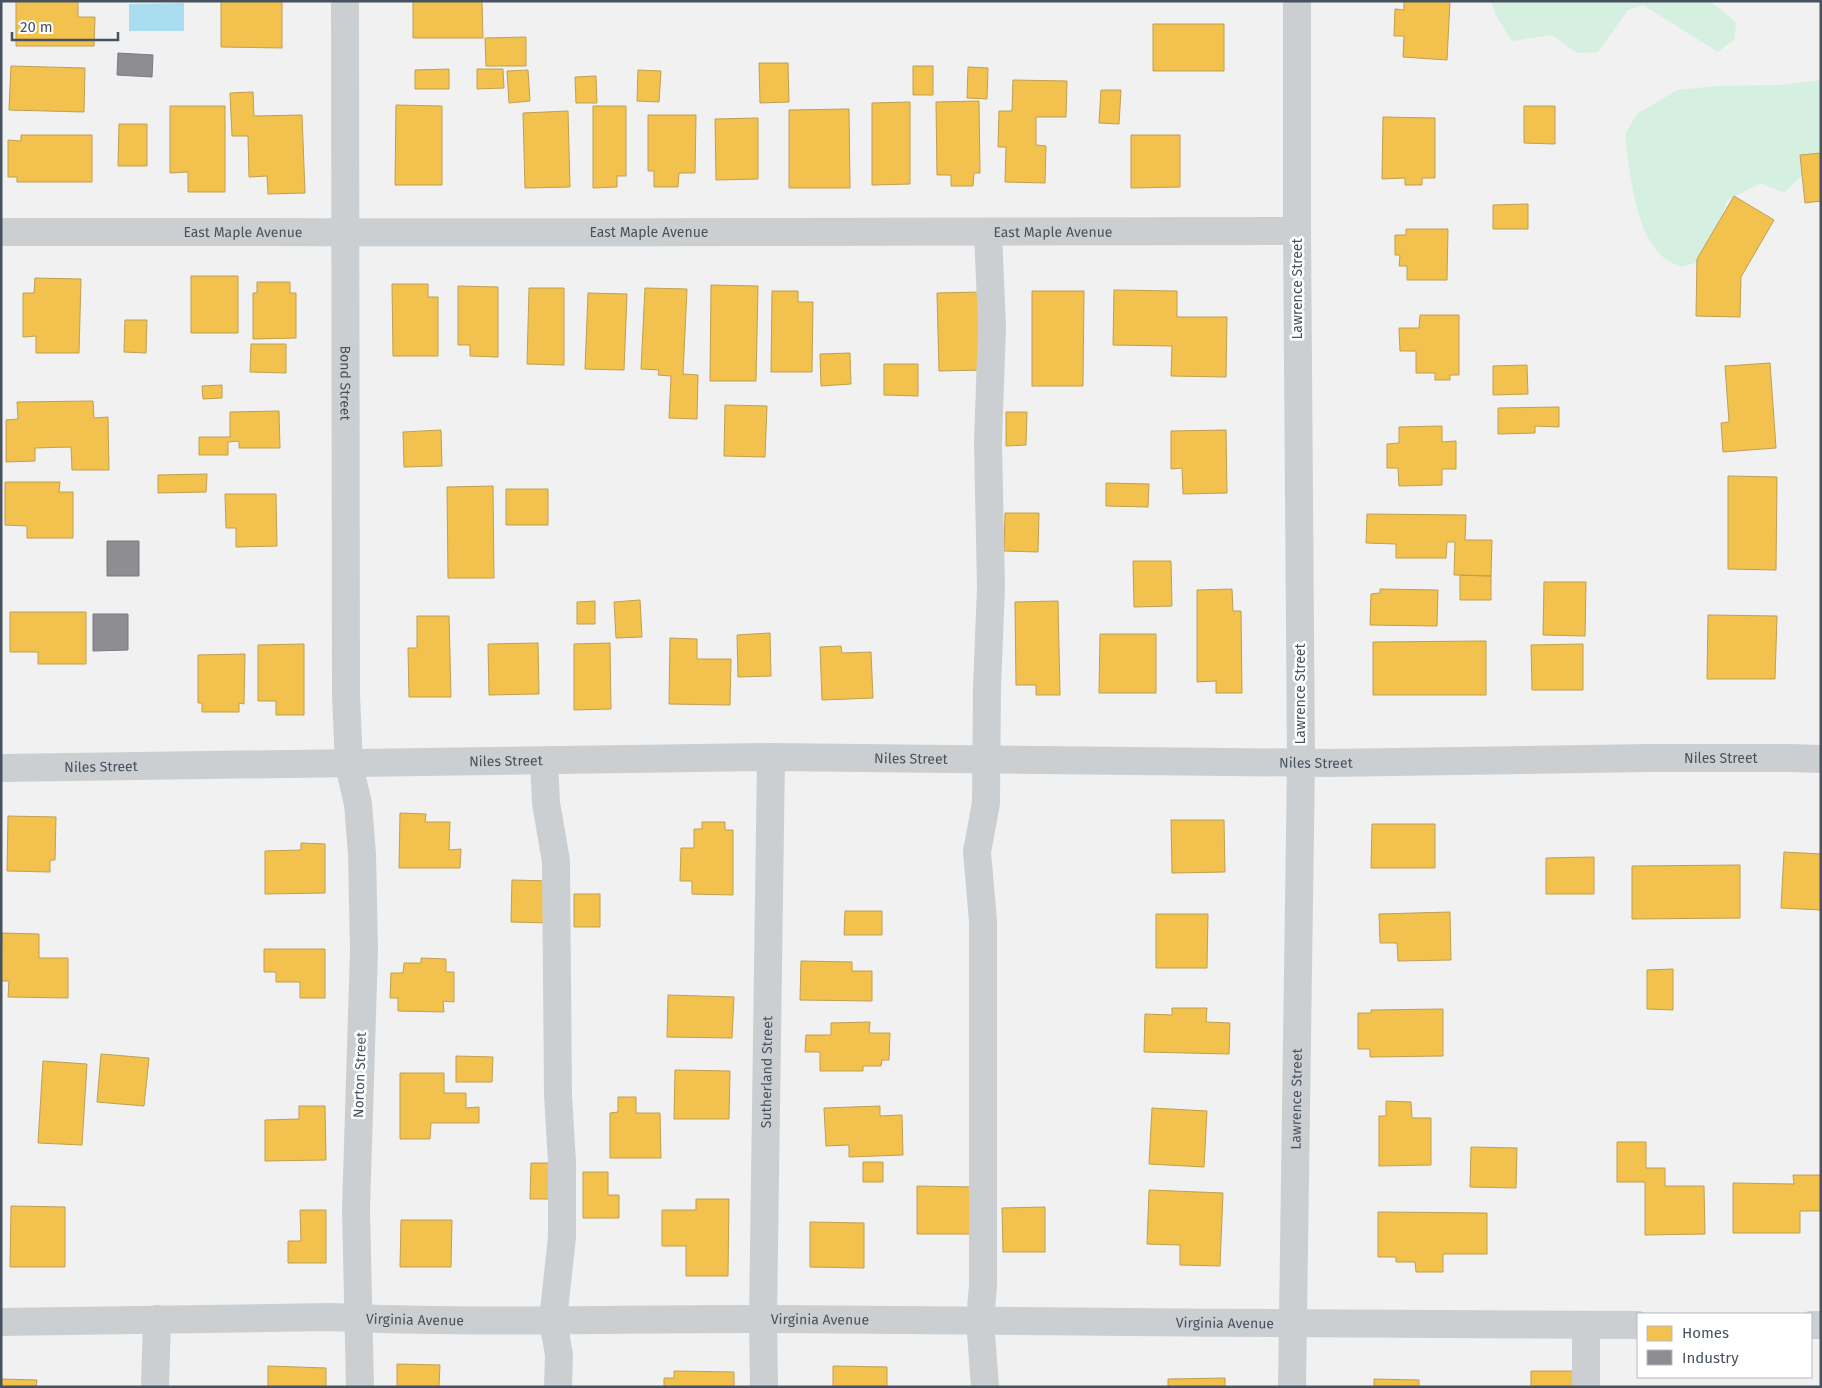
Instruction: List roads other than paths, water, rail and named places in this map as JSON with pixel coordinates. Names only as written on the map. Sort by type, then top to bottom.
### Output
[{"type":"street","name":"Bond Street","points":[[345,1],[346,694],[350,764]]},
{"type":"street","name":"Lawrence Street","points":[[1292,1387],[1301,763],[1296,230],[1296,1]]},
{"type":"street","name":"East Maple Avenue","points":[[1,232],[988,232],[1296,230]]},
{"type":"street","points":[[985,1387],[980,1320],[982,1286],[983,921],[977,852],[986,803],[987,688],[991,587],[988,442],[992,326],[988,232]]},
{"type":"street","name":"Niles Street","points":[[1,768],[771,757],[1301,763],[1748,758],[1821,759]]},
{"type":"street","name":"Sutherland Street","points":[[764,1387],[763,1319],[771,757]]},
{"type":"street","points":[[544,761],[546,803],[556,861],[558,1095],[562,1162],[562,1237],[553,1320],[559,1355],[558,1387]]},
{"type":"street","name":"Norton Street","points":[[350,764],[358,804],[362,854],[364,950],[356,1209],[360,1387]]},
{"type":"street","name":"Virginia Avenue","points":[[1,1322],[331,1317],[553,1320],[980,1320],[1637,1325]]},
{"type":"street","points":[[155,1387],[157,1319]]},
{"type":"street","points":[[1586,1325],[1586,1387]]},
{"type":"water","points":[[184,3],[184,31],[129,31],[129,4]]}]
